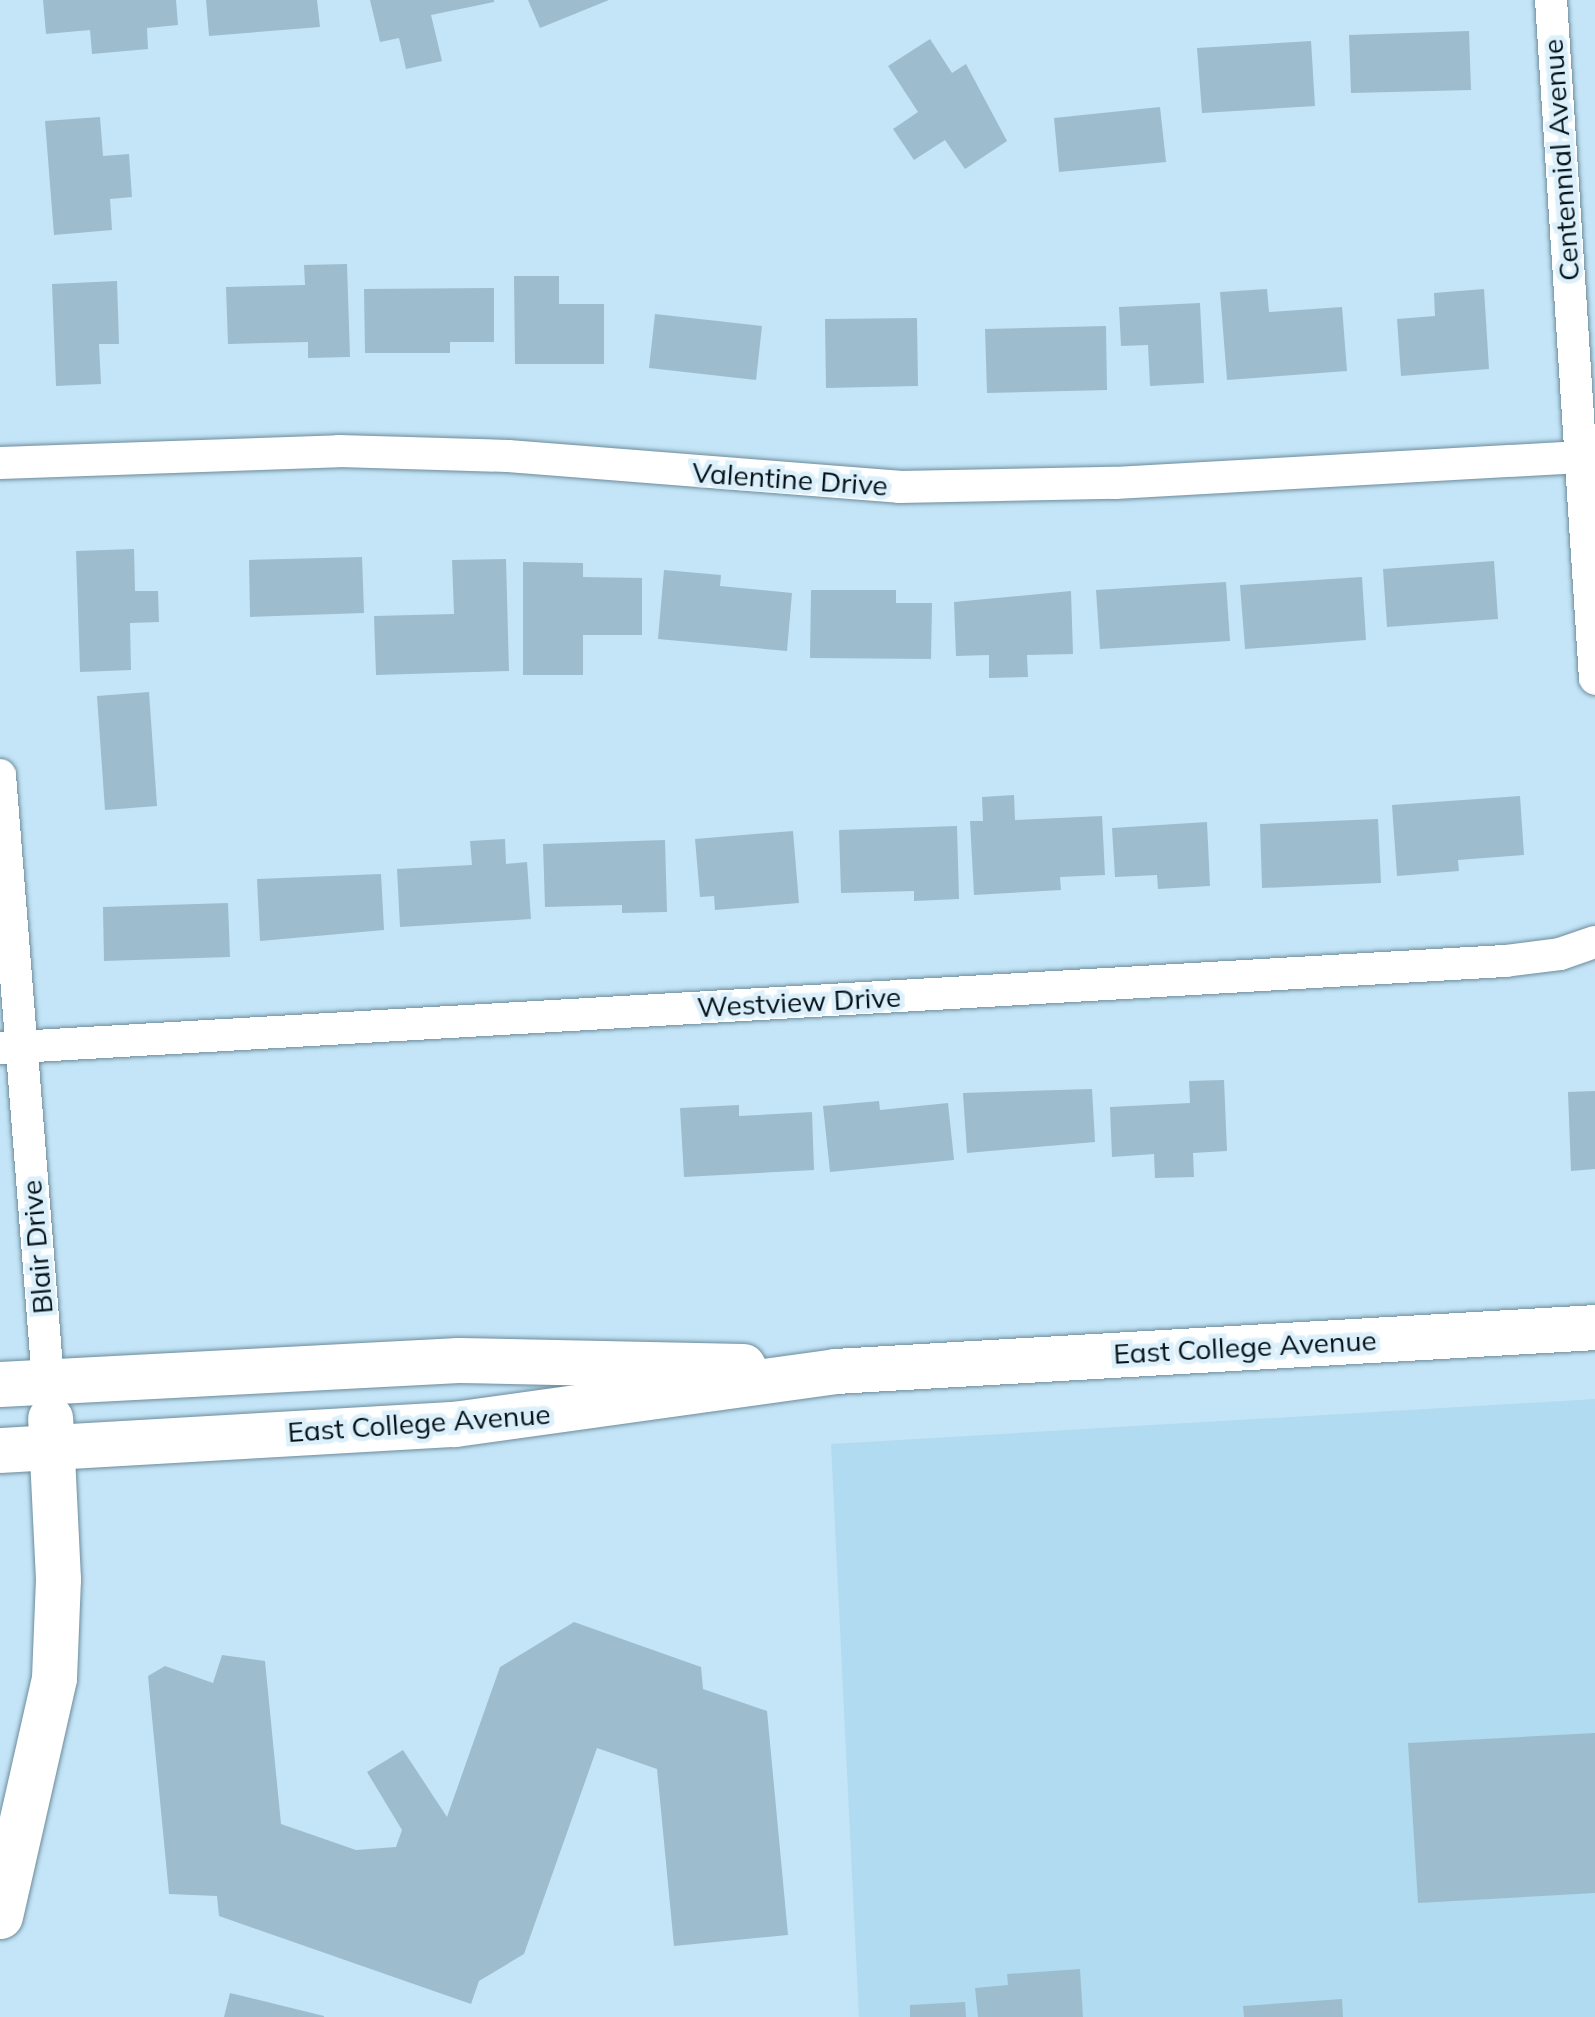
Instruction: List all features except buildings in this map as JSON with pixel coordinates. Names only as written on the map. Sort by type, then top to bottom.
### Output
[{"type":"main road","name":"East College Avenue","points":[[0,1450],[454,1424],[835,1370],[1595,1327]]},
{"type":"main road","name":"East College Avenue","points":[[0,1384],[528,1359],[835,1370]]},
{"type":"main road","name":"Blair Drive","points":[[0,1916],[54,1678],[58,1579],[48,1381]]},
{"type":"street","name":"Centennial Avenue","points":[[1551,0],[1595,679]]},
{"type":"street","name":"Valentine Drive","points":[[0,463],[339,451],[508,456],[899,487],[1115,483],[1581,456]]},
{"type":"street","name":"Blair Drive","points":[[0,775],[9,1047],[48,1381]]},
{"type":"street","name":"Westview Drive","points":[[9,1047],[1505,961],[1560,954],[1595,942]]},
{"type":"shaded area","points":[[1595,1399],[1595,2017],[859,2017],[831,1444]]}]
